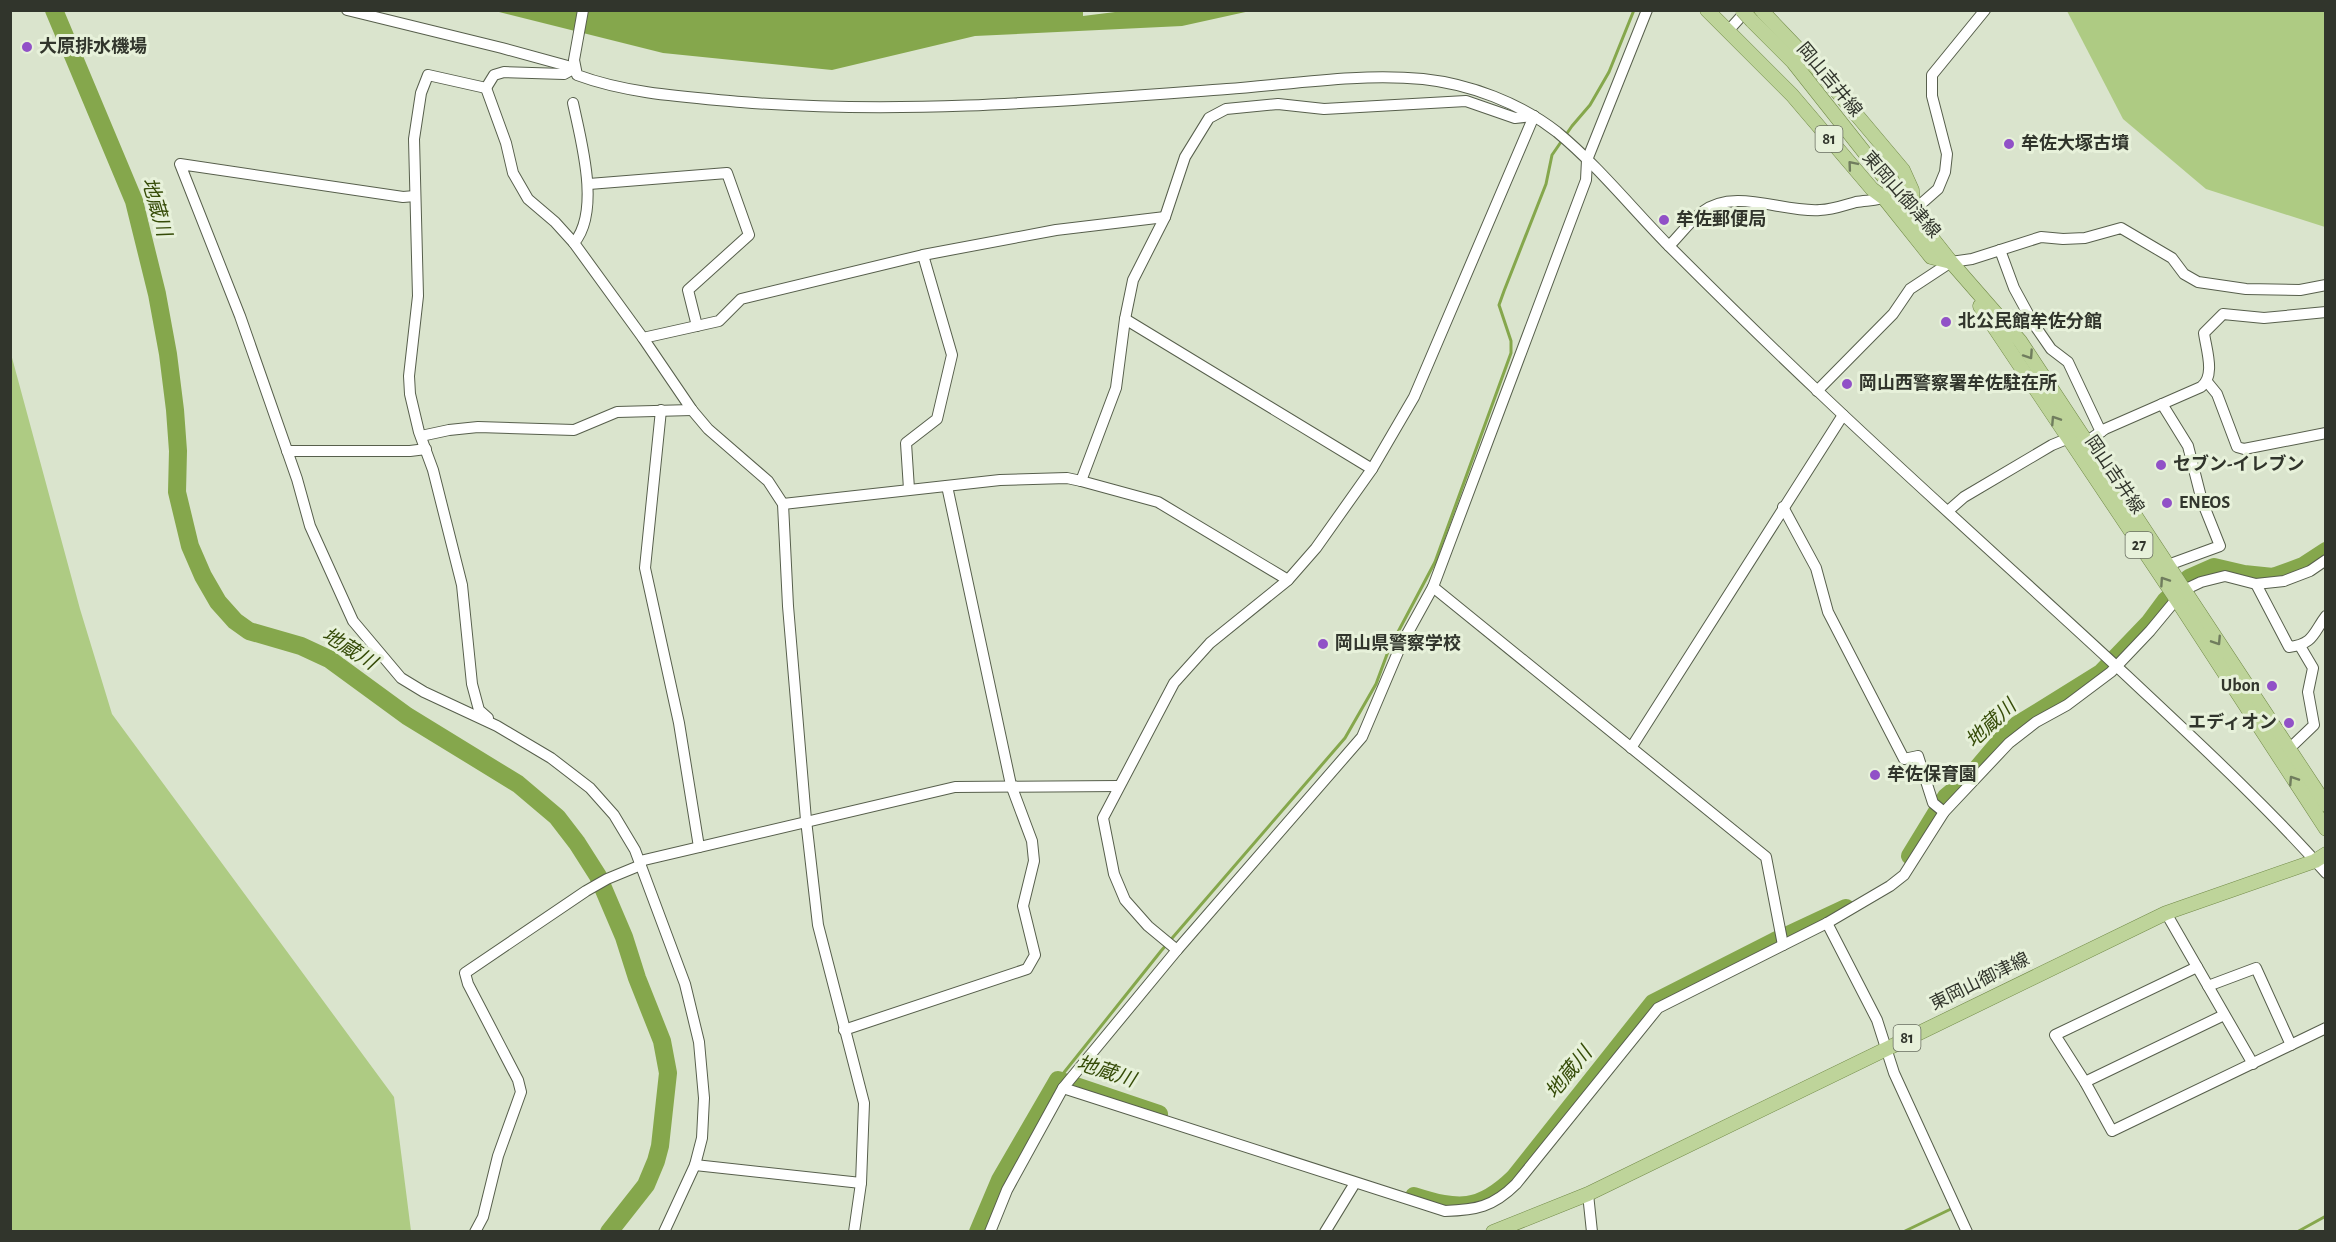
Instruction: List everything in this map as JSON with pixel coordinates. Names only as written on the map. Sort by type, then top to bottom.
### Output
[{"type":"main road","name":"東岡山御津線","points":[[1707,10],[1792,95],[1872,189],[1890,193],[1931,257],[1951,262]]},
{"type":"main road","name":"岡山吉井線","points":[[1742,10],[1754,14],[1890,193],[1913,212],[1951,262],[2020,341],[2168,565],[2180,595],[2325,829]]},
{"type":"main road","name":"東岡山御津線","points":[[1754,14],[1823,75],[1903,170],[1912,190],[1913,212]]},
{"type":"main road","name":"岡山吉井線","points":[[1951,262],[2070,444],[2289,749],[2325,805]]},
{"type":"main road","name":"東岡山御津線","points":[[1493,1232],[1588,1194],[2166,913],[2320,857]]},
{"type":"street","points":[[347,10],[574,64]]},
{"type":"street","points":[[583,10],[574,64],[578,75],[599,83],[691,98],[782,105],[912,108],[1106,98],[1365,77],[1428,80],[1468,88],[1518,106],[1557,132],[1587,160],[1670,246],[1817,391],[2106,655],[2320,857],[2325,873]]},
{"type":"street","points":[[990,1232],[1007,1190],[1063,1088],[1177,950],[1362,736],[1401,645],[1434,587],[1586,180],[1587,160],[1647,10]]},
{"type":"street","points":[[1913,212],[1938,189],[1945,172],[1947,154],[1932,96],[1932,75],[1985,10]]},
{"type":"street","points":[[1728,31],[1754,14]]},
{"type":"street","points":[[486,87],[494,75],[504,72],[564,74],[574,64]]},
{"type":"street","points":[[486,87],[428,75],[422,93],[414,139],[418,296],[409,376],[410,394],[462,585],[472,684],[479,710],[496,726]]},
{"type":"street","points":[[486,87],[506,143],[513,173],[528,199],[555,222],[574,243],[644,338],[692,410],[708,429],[768,481],[783,504],[788,606],[806,820],[818,925],[864,1103],[861,1183],[854,1232]]},
{"type":"street","points":[[1081,481],[1116,388],[1125,319],[1133,280],[1165,217],[1185,157],[1209,118],[1226,109],[1278,104],[1324,109],[1466,100],[1515,118],[1534,116]]},
{"type":"street","points":[[573,103],[589,184],[582,234],[574,243]]},
{"type":"street","points":[[1177,950],[1149,926],[1125,900],[1114,874],[1103,818],[1174,682],[1210,643],[1288,580],[1316,548],[1372,469],[1414,397],[1534,116]]},
{"type":"street","points":[[415,196],[404,197],[180,164],[240,316],[287,451],[310,526],[353,621],[401,678],[424,692],[496,726],[551,758],[590,788],[614,815],[640,863],[685,984],[699,1042],[704,1098],[702,1138],[695,1164],[664,1232]]},
{"type":"street","points":[[589,184],[727,173],[749,235],[688,290],[697,326]]},
{"type":"street","points":[[1670,246],[1701,213],[1712,207],[1732,202],[1820,210],[1890,193]]},
{"type":"street","points":[[644,338],[718,321],[741,299],[923,255],[1056,230],[1165,217]]},
{"type":"street","points":[[1817,391],[1893,314],[1910,289],[1951,262],[1972,259],[2041,237],[2085,238],[2121,228],[2172,258],[2184,274],[2198,282],[2246,289],[2300,290],[2325,285]]},
{"type":"street","points":[[2000,250],[2014,288],[2033,323],[2051,349],[2068,362],[2101,432]]},
{"type":"street","points":[[909,489],[906,443],[937,419],[952,355],[923,255]]},
{"type":"street","points":[[2208,383],[2210,374],[2204,333],[2223,314],[2264,318],[2325,312]]},
{"type":"street","points":[[1125,319],[1372,469]]},
{"type":"street","points":[[1948,511],[1964,497],[2070,444],[2208,383]]},
{"type":"street","points":[[2208,383],[2217,394],[2237,447],[2244,449],[2325,433]]},
{"type":"street","points":[[2162,404],[2188,446],[2202,501],[2220,546],[2168,565]]},
{"type":"street","points":[[661,410],[645,568],[679,723],[699,847]]},
{"type":"street","points":[[421,436],[449,430],[478,428],[574,430],[617,412],[692,410]]},
{"type":"street","points":[[1631,748],[1843,415]]},
{"type":"street","points":[[287,451],[426,449]]},
{"type":"street","points":[[783,504],[1000,480],[1067,478],[1158,502],[1288,580]]},
{"type":"street","points":[[844,1030],[1027,969],[1035,956],[1023,906],[1034,861],[1032,841],[1011,785],[947,486]]},
{"type":"street","points":[[1783,507],[1816,568],[1828,612],[1904,759],[1918,756],[1933,803],[1944,812]]},
{"type":"street","points":[[1063,1088],[1445,1211],[1467,1210],[1501,1199],[1516,1184],[1658,1008],[1827,923],[1890,886],[1904,875],[1944,812],[2009,743],[2036,722],[2067,705],[2116,666],[2150,631],[2180,595],[2201,582],[2225,576],[2256,584],[2284,580],[2310,571],[2325,560]]},
{"type":"street","points":[[2256,584],[2289,647],[2300,646],[2313,637],[2325,616]]},
{"type":"street","points":[[1434,587],[1766,857],[1783,945]]},
{"type":"street","points":[[2289,749],[2314,725],[2308,692],[2313,668],[2300,646]]},
{"type":"street","points":[[475,1232],[483,1216],[498,1156],[521,1092],[518,1080],[465,974],[600,883],[640,863],[806,820],[955,787],[1119,786]]},
{"type":"street","points":[[2166,913],[2253,1064]]},
{"type":"street","points":[[1827,923],[1877,1020],[1894,1073],[1967,1232]]},
{"type":"street","points":[[2197,967],[2055,1035],[2085,1082],[2112,1131],[2325,1028]]},
{"type":"street","points":[[2208,986],[2256,968],[2291,1045]]},
{"type":"street","points":[[2085,1082],[2224,1015]]},
{"type":"street","points":[[695,1164],[861,1183]]},
{"type":"street","points":[[1325,1232],[1355,1183]]},
{"type":"street","points":[[1588,1194],[1592,1232]]},
{"type":"shaded area","points":[[1083,10],[1083,16],[1131,10],[1250,11],[1182,26],[975,36],[832,70],[663,53],[495,11]]},
{"type":"shaded area","points":[[2067,11],[2325,11],[2325,227],[2206,189],[2123,119]]},
{"type":"shaded area","points":[[11,354],[80,609],[112,714],[394,1097],[411,1231],[11,1231]]},
{"type":"waterway","name":"地蔵川","points":[[54,10],[134,201],[157,294],[168,354],[178,451],[177,492],[190,546],[218,602],[235,621],[249,631],[301,646],[329,659],[407,716],[518,784],[557,817],[598,876],[624,937],[637,978],[662,1041],[668,1073],[660,1146],[656,1161],[646,1185],[609,1232]]},
{"type":"waterway","points":[[1058,1080],[1161,951],[1345,738],[1376,684],[1389,649],[1435,562],[1511,353],[1511,341],[1499,305],[1546,184],[1552,155],[1590,105],[1609,72],[1634,10]]},
{"type":"waterway","name":"地蔵川","points":[[2189,578],[2214,567],[2244,574],[2273,577],[2303,566],[2326,551]]},
{"type":"waterway","name":"地蔵川","points":[[1910,856],[1946,797],[1969,778],[2002,739],[2017,725],[2101,673],[2149,623],[2166,600]]},
{"type":"waterway","name":"地蔵川","points":[[1414,1196],[1456,1205],[1467,1205],[1490,1197],[1514,1178],[1653,1003],[1846,908]]},
{"type":"waterway","name":"地蔵川","points":[[978,1232],[1000,1180],[1058,1080],[1159,1114]]},
{"type":"waterway","points":[[1903,1232],[1953,1208]]},
{"type":"waterway","points":[[2297,1232],[2326,1216]]},
{"type":"waterway","points":[[1385,1232],[1398,1232]]},
{"type":"place","name":"大原排水機場","points":[[27,47]]},
{"type":"place","name":"牟佐大塚古墳","points":[[2009,144]]},
{"type":"place","name":"牟佐郵便局","points":[[1664,220]]},
{"type":"place","name":"北公民館牟佐分館","points":[[1946,322]]},
{"type":"place","name":"岡山西警察署牟佐駐在所","points":[[1847,384]]},
{"type":"place","name":"セブン-イレブン","points":[[2161,465]]},
{"type":"place","name":"ENEOS","points":[[2167,503]]},
{"type":"place","name":"岡山県警察学校","points":[[1323,644]]},
{"type":"place","name":"Ubon","points":[[2272,686]]},
{"type":"place","name":"エディオン","points":[[2289,723]]},
{"type":"place","name":"牟佐保育園","points":[[1875,775]]}]
